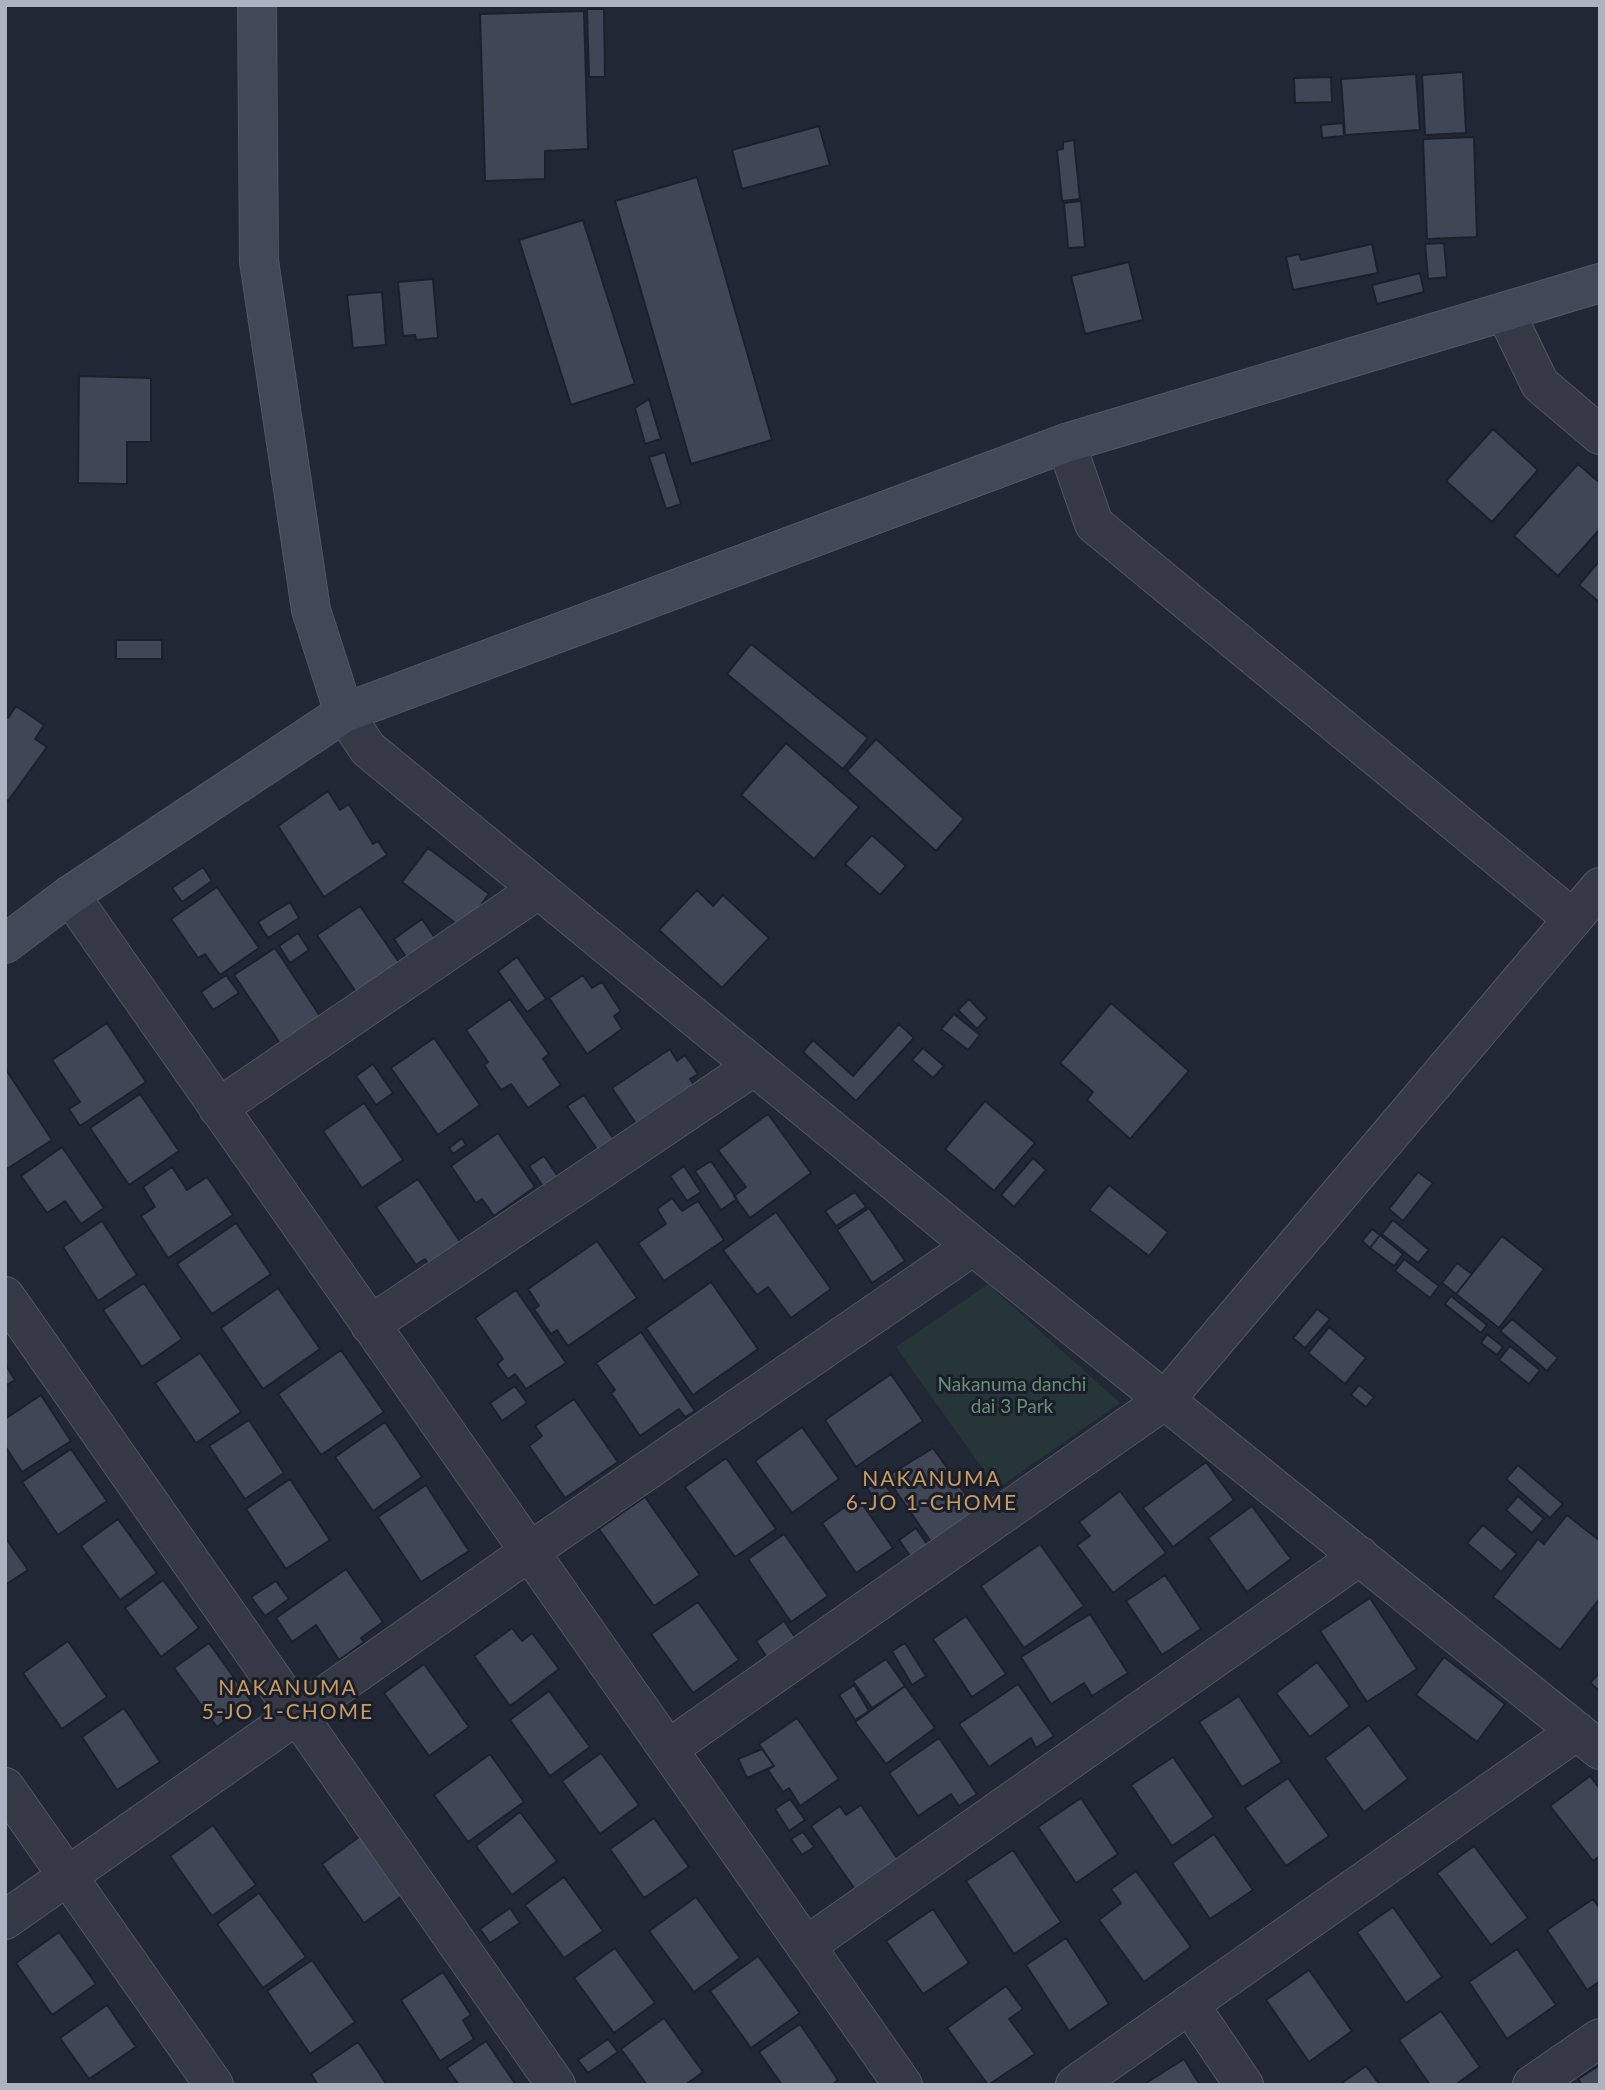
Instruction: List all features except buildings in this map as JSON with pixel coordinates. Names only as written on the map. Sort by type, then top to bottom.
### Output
[{"type":"street","points":[[257,5],[259,261],[311,610],[344,713],[368,749],[973,1246],[1588,1740],[1189,2004],[1075,2085]]},
{"type":"street","points":[[5,944],[70,895],[344,713],[1066,443],[1600,283]]},
{"type":"street","points":[[1505,313],[1540,384],[1600,435]]},
{"type":"street","points":[[668,1749],[1165,1400],[1591,901],[1094,524],[1066,443]]},
{"type":"street","points":[[218,1108],[540,889]]},
{"type":"street","points":[[70,895],[903,2085]]},
{"type":"street","points":[[370,1325],[753,1067]]},
{"type":"street","points":[[5,1920],[529,1552],[973,1246]]},
{"type":"street","points":[[5,1296],[556,2085]]},
{"type":"street","points":[[806,1946],[1360,1556]]},
{"type":"street","points":[[5,1787],[214,2085]]},
{"type":"street","points":[[1189,2004],[1244,2085]]},
{"type":"street","points":[[1532,2085],[1600,2038]]},
{"type":"green space","name":"Nakanuma danchi dai 3 Park","points":[[988,1284],[1120,1403],[997,1489],[896,1347]]},
{"type":"district","name":"NAKANUMA 6-JO 1-CHOME","points":[[932,1491]]},
{"type":"district","name":"NAKANUMA 5-JO 1-CHOME","points":[[288,1700]]}]
